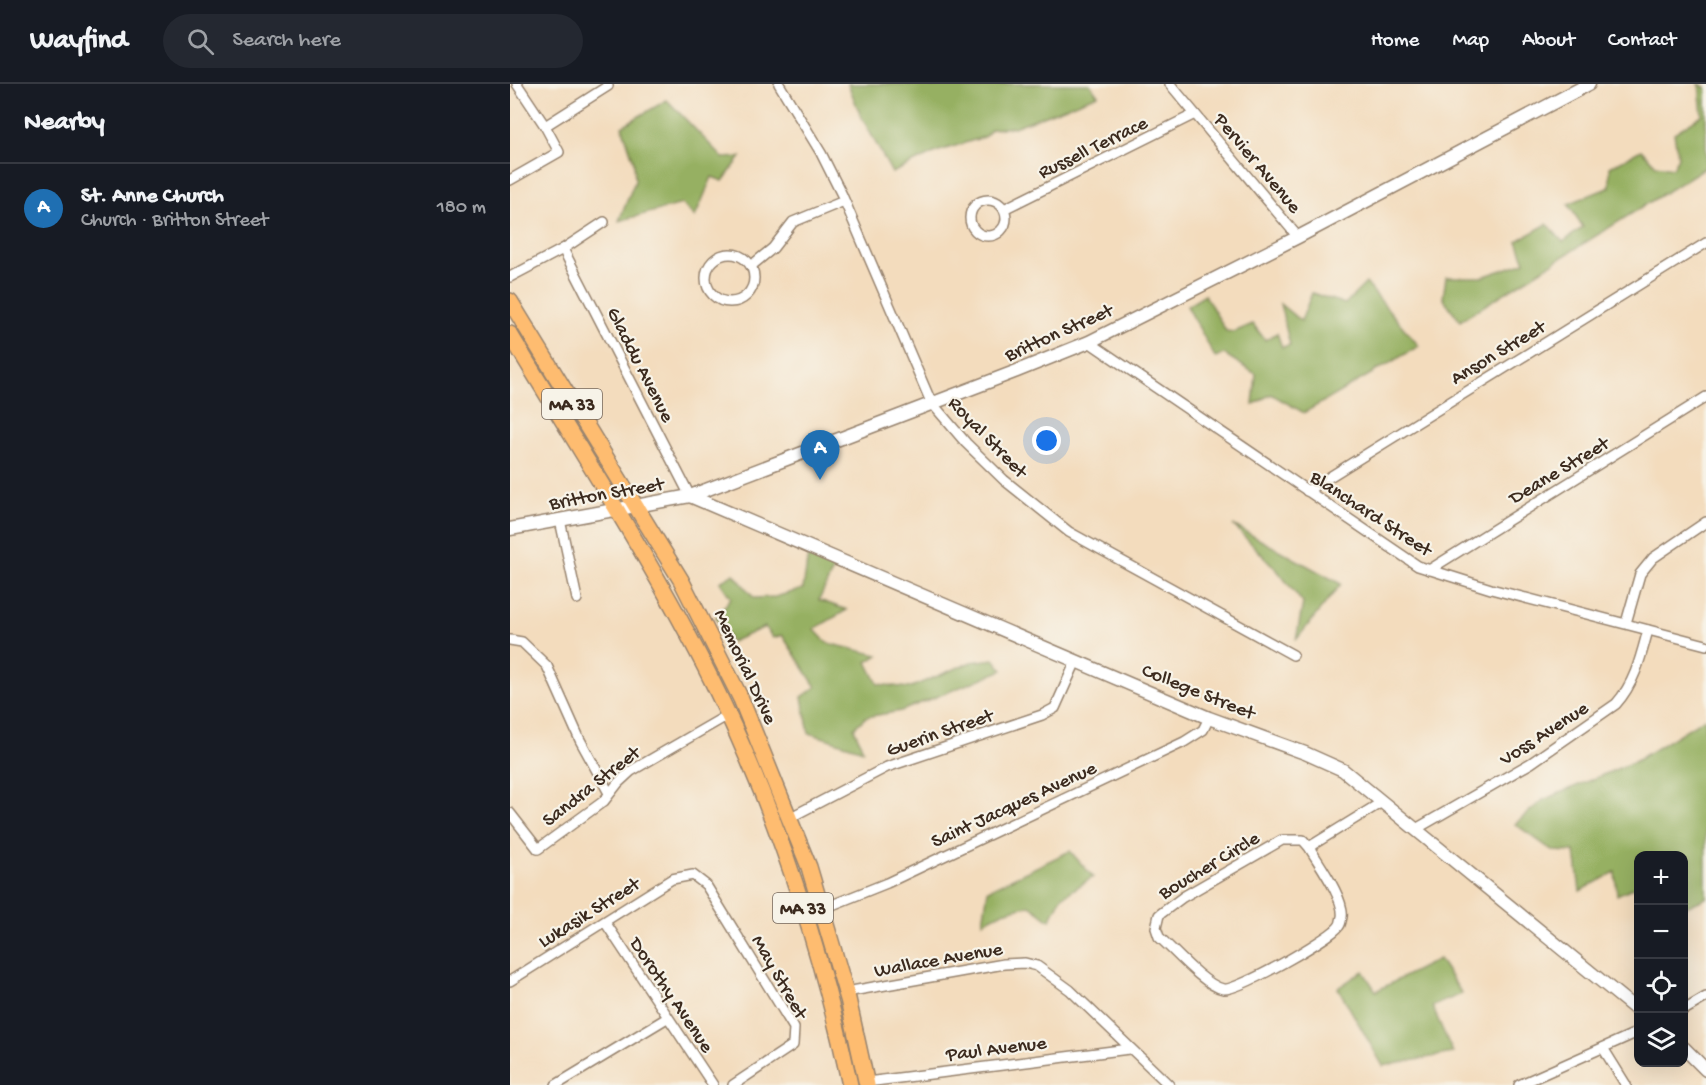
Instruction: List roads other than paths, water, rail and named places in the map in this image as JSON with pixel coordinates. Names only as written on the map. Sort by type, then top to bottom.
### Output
[{"type":"main road","name":"Memorial Drive","points":[[510,300],[681,580],[711,636],[756,734],[791,817],[822,909],[846,992],[867,1083]]},
{"type":"main road","name":"Memorial Drive","points":[[510,334],[681,622],[728,715],[760,788],[799,893],[832,1007],[850,1085]]},
{"type":"street","points":[[510,180],[559,152],[517,84]]},
{"type":"street","points":[[545,126],[608,86],[607,84]]},
{"type":"street","name":"Royal Street","points":[[779,84],[821,153],[844,201],[931,402],[985,463],[1069,532],[1293,655]]},
{"type":"street","name":"Pervier Avenue","points":[[1170,84],[1298,237]]},
{"type":"street","name":"Britton Street","points":[[510,529],[690,496],[1089,342],[1298,237],[1589,84]]},
{"type":"street","name":"Russell Terrace","points":[[1004,209],[1195,114]]},
{"type":"street","points":[[989,200],[1004,209],[1004,227],[995,236],[983,237],[970,225],[970,212],[978,203],[989,200]]},
{"type":"street","points":[[751,266],[773,248],[793,222],[844,201]]},
{"type":"street","points":[[510,277],[563,249],[604,222]]},
{"type":"street","name":"Anson Street","points":[[1307,491],[1706,243]]},
{"type":"street","name":"Gladdu Avenue","points":[[563,249],[690,496]]},
{"type":"street","points":[[736,255],[751,266],[753,284],[742,299],[723,302],[709,290],[706,272],[718,257],[736,255]]},
{"type":"street","name":"Blanchard Street","points":[[1089,342],[1401,556],[1429,570],[1706,645]]},
{"type":"street","name":"Deane Street","points":[[1429,570],[1706,397]]},
{"type":"street","name":"College Street","points":[[690,496],[1209,718],[1321,759],[1343,770],[1634,1008]]},
{"type":"street","points":[[560,520],[577,599]]},
{"type":"street","points":[[1626,623],[1640,574],[1653,558],[1706,522]]},
{"type":"street","name":"Voss Avenue","points":[[1416,829],[1531,763],[1617,704],[1626,693],[1636,671],[1648,630]]},
{"type":"street","points":[[510,640],[522,642],[547,666],[580,740],[609,793]]},
{"type":"street","name":"Guerin Street","points":[[791,817],[887,767],[1042,715],[1055,708],[1076,661]]},
{"type":"street","name":"Sandra Street","points":[[510,813],[538,849],[604,801],[631,771],[728,715]]},
{"type":"street","name":"Saint Jacques Avenue","points":[[822,909],[886,882],[1184,742],[1203,730],[1209,718]]},
{"type":"street","points":[[1309,848],[1382,802]]},
{"type":"street","name":"Boucher Circle","points":[[1282,840],[1303,840],[1309,848],[1340,900],[1343,914],[1340,926],[1311,945],[1244,984],[1224,990],[1210,984],[1159,937],[1156,928],[1159,915],[1183,897],[1282,840]]},
{"type":"street","name":"May Street","points":[[686,876],[693,875],[706,885],[794,1028],[793,1045],[733,1085]]},
{"type":"street","name":"Lukasik Street","points":[[510,981],[672,879],[686,876]]},
{"type":"street","name":"Dorothy Avenue","points":[[604,922],[713,1085]]},
{"type":"street","name":"Wallace Avenue","points":[[846,992],[1004,964],[1025,963],[1037,966],[1070,990],[1169,1085]]},
{"type":"street","points":[[1688,1007],[1706,997]]},
{"type":"street","points":[[556,1085],[667,1018]]},
{"type":"street","points":[[1520,1085],[1634,1034]]},
{"type":"street","points":[[1604,1048],[1626,1085]]},
{"type":"street","name":"Paul Avenue","points":[[867,1083],[1129,1049]]},
{"type":"street","points":[[1688,1053],[1706,1070]]},
{"type":"place","name":"St. Anne Church","points":[[820,480]]}]
